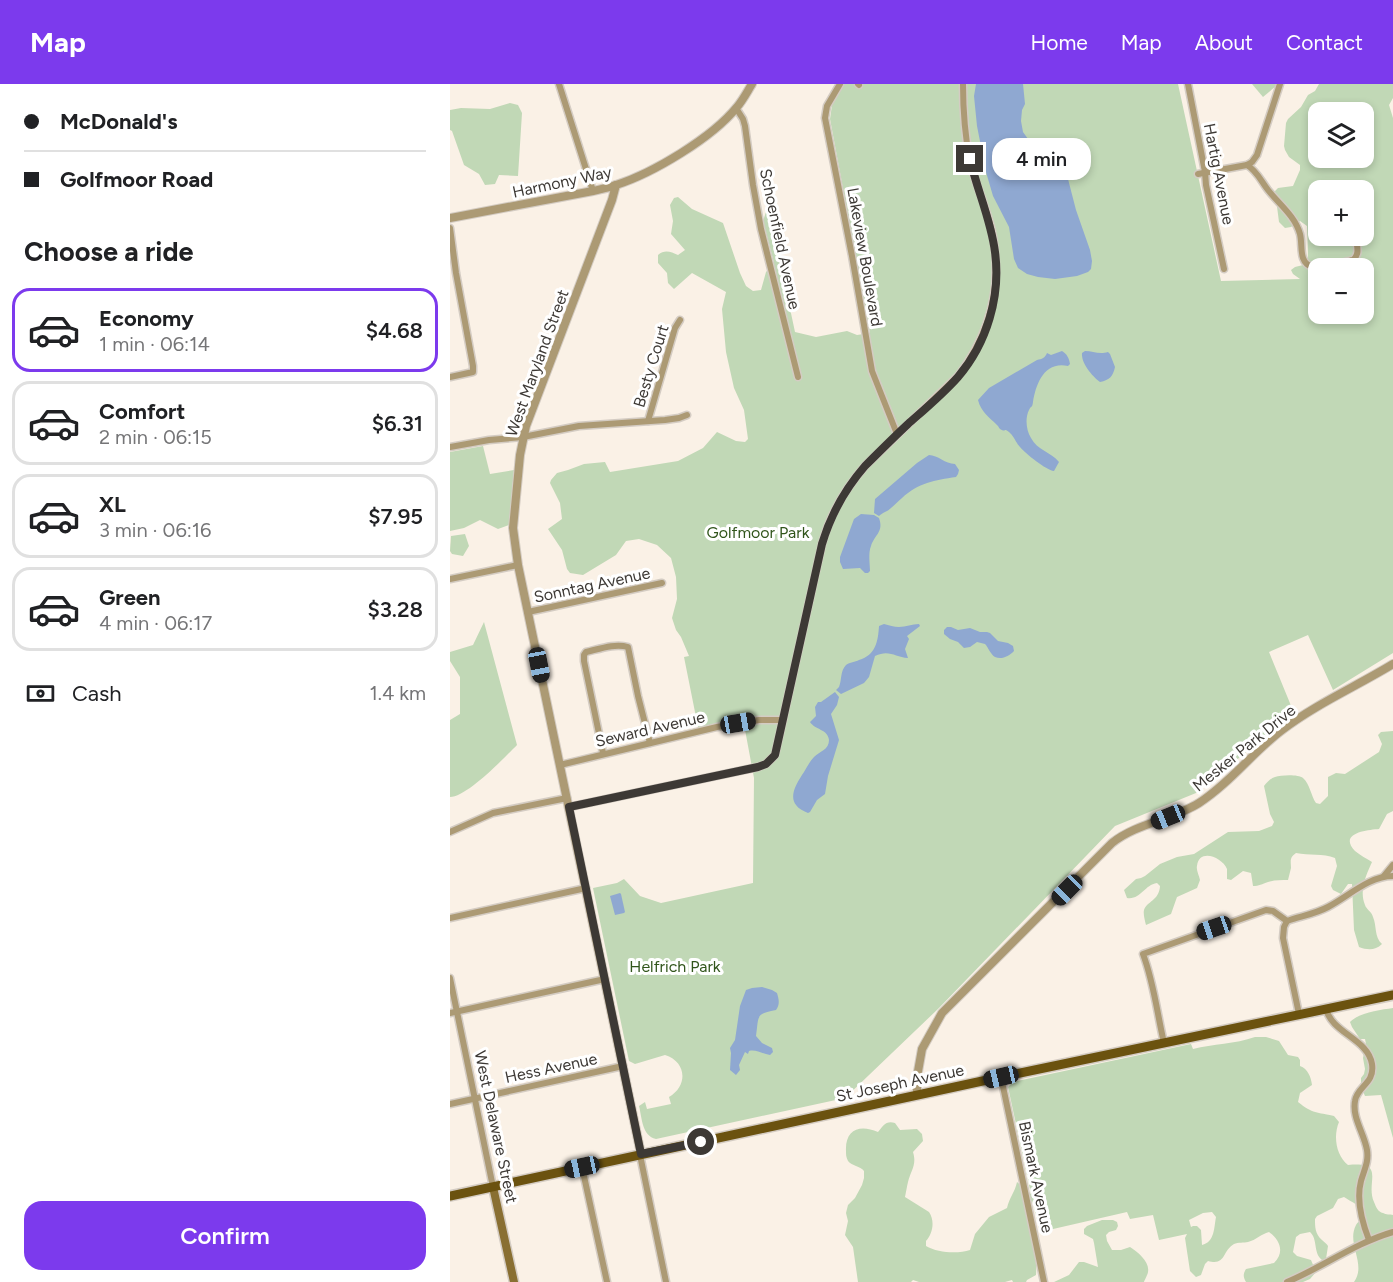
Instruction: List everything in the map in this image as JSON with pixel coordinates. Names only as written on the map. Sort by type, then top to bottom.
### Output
[{"type":"main road","name":"St Joseph Avenue","points":[[450,1196],[1393,995]]},
{"type":"main road","name":"West Delaware Street","points":[[493,1187],[514,1282]]},
{"type":"street","points":[[559,84],[593,191]]},
{"type":"street","name":"Harmony Way","points":[[450,218],[593,191],[616,185],[656,168],[715,129],[736,108],[752,84]]},
{"type":"street","name":"Lakeview Boulevard","points":[[840,84],[828,106],[825,118],[872,371],[897,434]]},
{"type":"street","points":[[569,807],[758,767],[766,764],[775,755],[822,544],[834,512],[852,481],[897,434],[951,385],[970,361],[988,322],[995,291],[996,254],[992,230],[970,159],[964,124],[963,84]]},
{"type":"street","name":"Hartig Avenue","points":[[1188,84],[1201,173],[1206,186],[1224,269]]},
{"type":"street","points":[[1201,173],[1247,165],[1252,162],[1257,155],[1281,84]]},
{"type":"street","name":"Schoenfield Avenue","points":[[736,108],[745,126],[761,229],[798,377]]},
{"type":"street","points":[[1247,165],[1255,170],[1296,225],[1302,242],[1302,258],[1308,266],[1318,268],[1353,260],[1357,256],[1357,246]]},
{"type":"street","name":"West Maryland Street","points":[[616,185],[523,437],[513,528],[518,565],[666,1282]]},
{"type":"street","points":[[450,228],[473,371],[450,377]]},
{"type":"street","name":"Besty Court","points":[[648,421],[672,339],[680,320]]},
{"type":"street","points":[[450,447],[523,437],[579,426],[679,418],[687,415]]},
{"type":"street","points":[[450,579],[518,565]]},
{"type":"street","name":"Sonntag Avenue","points":[[528,612],[662,583]]},
{"type":"street","points":[[603,753],[584,661],[586,652],[623,645],[628,647],[650,743]]},
{"type":"street","name":"Mesker Park Drive","points":[[917,1095],[917,1077],[922,1049],[942,1013],[1112,843],[1125,835],[1200,803],[1272,738],[1291,724],[1393,664]]},
{"type":"street","name":"Seward Avenue","points":[[560,765],[702,730],[749,721],[783,720]]},
{"type":"street","points":[[450,832],[493,813],[567,798]]},
{"type":"street","points":[[1384,876],[1393,865]]},
{"type":"street","points":[[1299,1014],[1282,938],[1287,921],[1328,907],[1358,888],[1384,876],[1393,876]]},
{"type":"street","points":[[450,918],[586,888]]},
{"type":"street","points":[[1164,1042],[1149,969],[1143,954],[1266,910],[1275,912],[1287,921]]},
{"type":"street","name":"West Delaware Street","points":[[450,978],[453,1012],[493,1187]]},
{"type":"street","points":[[453,1012],[604,979]]},
{"type":"street","points":[[1326,1009],[1330,1019],[1364,1048],[1372,1064],[1371,1078],[1360,1090],[1355,1101],[1356,1115],[1368,1158],[1360,1188],[1362,1220],[1368,1240]]},
{"type":"street","name":"Hess Avenue","points":[[450,1104],[623,1066]]},
{"type":"street","name":"Bismark Avenue","points":[[1001,1077],[1044,1282]]},
{"type":"street","points":[[582,1167],[607,1282]]},
{"type":"street","points":[[1287,1282],[1368,1240],[1393,1232]]},
{"type":"green space","points":[[842,84],[1178,84],[1221,281],[1300,279],[1291,270],[1307,264],[1307,226],[1300,221],[1285,228],[1279,222],[1275,191],[1278,188],[1293,186],[1300,170],[1300,165],[1289,157],[1285,150],[1286,123],[1319,84],[1393,84],[1393,98],[1389,105],[1393,118],[1393,653],[1333,690],[1308,635],[1269,652],[1294,713],[1196,793],[1115,826],[939,1008],[845,1098],[656,1139],[645,1130],[639,1106],[645,1102],[647,1109],[671,1104],[669,1097],[682,1081],[681,1068],[672,1058],[665,1055],[635,1064],[629,1061],[593,888],[617,883],[624,879],[640,896],[661,903],[753,883],[754,778],[743,719],[698,727],[684,657],[689,656],[672,618],[677,599],[676,577],[671,558],[657,545],[639,539],[626,541],[616,555],[583,575],[570,573],[562,550],[548,529],[562,519],[560,503],[550,483],[557,473],[584,464],[605,462],[610,472],[678,461],[703,448],[717,432],[736,441],[745,442],[748,439],[744,410],[734,388],[726,352],[722,309],[726,292],[692,273],[674,289],[668,283],[667,273],[658,263],[658,255],[663,252],[678,255],[685,250],[671,234],[673,221],[670,205],[674,198],[678,197],[692,209],[723,223],[740,273],[746,286],[753,291],[761,290],[766,272],[774,263],[763,221],[766,212],[772,224],[795,332],[816,337],[847,331],[857,335],[870,333],[830,119],[832,105]]},
{"type":"green space","points":[[1252,84],[1276,84],[1276,86],[1263,97]]},
{"type":"green space","points":[[510,103],[518,105],[522,113],[518,176],[499,175],[495,184],[485,185],[479,174],[464,165],[450,130],[450,110],[490,109]]},
{"type":"green space","points":[[483,446],[490,474],[514,470],[509,525],[498,529],[480,520],[464,528],[450,531],[450,452]]},
{"type":"green space","points":[[465,534],[469,546],[463,556],[452,554],[450,551],[451,536]]},
{"type":"green space","points":[[484,622],[517,745],[466,791],[450,797],[450,720],[460,714],[460,677],[450,661],[450,652],[473,645]]},
{"type":"green space","points":[[1393,731],[1393,811],[1387,814],[1379,829],[1356,834],[1350,840],[1355,851],[1372,862],[1363,889],[1363,900],[1372,915],[1378,938],[1382,944],[1377,948],[1359,947],[1354,930],[1352,884],[1348,884],[1341,894],[1333,890],[1331,886],[1337,866],[1335,858],[1326,856],[1296,853],[1291,858],[1288,880],[1253,886],[1251,873],[1243,871],[1231,880],[1227,879],[1227,869],[1220,861],[1211,856],[1202,857],[1197,866],[1200,880],[1197,888],[1177,897],[1171,914],[1146,925],[1144,910],[1158,895],[1160,886],[1157,883],[1153,884],[1136,897],[1127,898],[1124,890],[1136,879],[1145,876],[1160,864],[1177,857],[1194,854],[1228,832],[1259,831],[1272,826],[1274,822],[1264,786],[1272,778],[1289,775],[1303,778],[1316,803],[1320,804],[1328,796],[1328,777],[1336,773],[1345,774],[1379,752],[1382,744],[1378,735],[1381,732]]},
{"type":"green space","points":[[1393,1008],[1393,1138],[1381,1095],[1365,1096],[1361,1087],[1361,1078],[1365,1069],[1363,1058],[1366,1044],[1365,1039],[1360,1039],[1350,1022],[1365,1014]]},
{"type":"green space","points":[[1266,1037],[1279,1041],[1288,1055],[1298,1057],[1300,1066],[1309,1074],[1312,1085],[1300,1093],[1298,1102],[1312,1111],[1334,1116],[1339,1122],[1336,1139],[1338,1151],[1344,1161],[1348,1165],[1367,1166],[1371,1170],[1372,1195],[1376,1206],[1381,1212],[1393,1215],[1393,1282],[1354,1282],[1358,1261],[1353,1239],[1354,1232],[1357,1224],[1366,1216],[1360,1207],[1344,1197],[1338,1199],[1333,1208],[1315,1219],[1317,1233],[1328,1246],[1326,1259],[1322,1260],[1319,1257],[1310,1232],[1296,1237],[1293,1252],[1297,1256],[1311,1260],[1316,1272],[1310,1279],[1303,1282],[1246,1282],[1244,1272],[1246,1269],[1274,1263],[1279,1255],[1280,1246],[1269,1232],[1251,1241],[1234,1244],[1221,1260],[1208,1261],[1201,1275],[1196,1277],[1190,1271],[1185,1238],[1187,1234],[1159,1240],[1153,1215],[1130,1219],[1127,1212],[1040,1232],[1032,1200],[1030,1218],[1036,1275],[1026,1282],[1013,1282],[1012,1280],[1005,1282],[919,1282],[913,1280],[911,1282],[858,1282],[853,1247],[845,1235],[848,1205],[855,1198],[864,1178],[864,1171],[850,1163],[846,1156],[848,1138],[855,1130],[865,1128],[878,1132],[885,1124],[892,1122],[900,1130],[917,1129],[922,1134],[923,1141],[913,1152],[914,1164],[905,1197],[929,1212],[931,1216],[932,1227],[926,1246],[942,1251],[970,1250],[975,1234],[989,1217],[1007,1208],[1017,1182],[1031,1194],[1008,1087],[1013,1082],[1191,1044],[1193,1049]],"holes":[[[1212,1212],[1216,1217],[1212,1237],[1202,1245],[1201,1230],[1197,1226],[1191,1227],[1189,1220],[1203,1213]]]},
{"type":"green space","points":[[1102,1220],[1117,1222],[1116,1230],[1106,1235],[1112,1250],[1130,1247],[1145,1261],[1148,1272],[1144,1282],[1054,1282],[1069,1275],[1079,1262],[1098,1267],[1093,1239],[1084,1234],[1084,1229]]},
{"type":"water","points":[[976,84],[1023,84],[1025,104],[1021,121],[1023,132],[1028,139],[1049,151],[1068,179],[1090,250],[1092,261],[1088,272],[1055,279],[1027,274],[1018,268],[1014,259],[1009,227],[993,196],[986,172],[977,126],[974,96]]},
{"type":"water","points":[[1062,351],[1068,356],[1070,364],[1053,367],[1043,375],[1036,388],[1027,420],[1028,431],[1034,442],[1059,462],[1054,471],[1031,457],[1009,432],[1000,429],[983,411],[978,400],[989,388],[1043,358],[1047,353],[1051,355]]},
{"type":"water","points":[[1085,351],[1110,354],[1115,367],[1110,377],[1100,382],[1094,376],[1083,361],[1082,353]]},
{"type":"water","points":[[929,455],[955,464],[959,470],[956,477],[921,486],[908,493],[879,516],[874,513],[875,499]]},
{"type":"water","points":[[861,514],[874,515],[879,518],[880,523],[880,530],[870,549],[870,571],[868,573],[860,568],[843,569],[840,562],[854,519]]},
{"type":"water","points":[[884,624],[899,627],[919,624],[920,626],[907,636],[909,639],[905,649],[908,658],[888,653],[875,656],[869,677],[864,683],[841,694],[836,690],[839,687],[844,667],[865,658],[873,651],[879,626]]},
{"type":"water","points":[[947,627],[958,630],[970,628],[990,633],[998,641],[1013,646],[1014,651],[1008,656],[998,658],[985,644],[977,642],[964,648],[944,634]]},
{"type":"water","points":[[835,692],[839,697],[831,714],[839,740],[825,794],[817,800],[808,813],[796,805],[793,795],[797,783],[810,762],[829,743],[828,736],[810,722],[816,716],[815,707],[818,702]]},
{"type":"water","points":[[620,893],[625,912],[615,915],[610,896]]},
{"type":"water","points":[[762,987],[777,993],[779,1000],[776,1010],[759,1017],[756,1036],[762,1043],[772,1048],[773,1052],[770,1055],[754,1051],[749,1051],[748,1054],[745,1052],[739,1065],[740,1070],[736,1075],[730,1070],[730,1048],[735,1040],[740,1006],[746,990]]},
{"type":"route","points":[[701,1142],[641,1154],[569,807],[763,766],[775,755],[822,544],[839,501],[865,466],[951,385],[970,361],[988,322],[995,291],[996,254],[992,230],[970,159]]},
{"type":"park label","name":"Golfmoor Park","points":[[758,532]]},
{"type":"park label","name":"Helfrich Park","points":[[675,966]]}]
